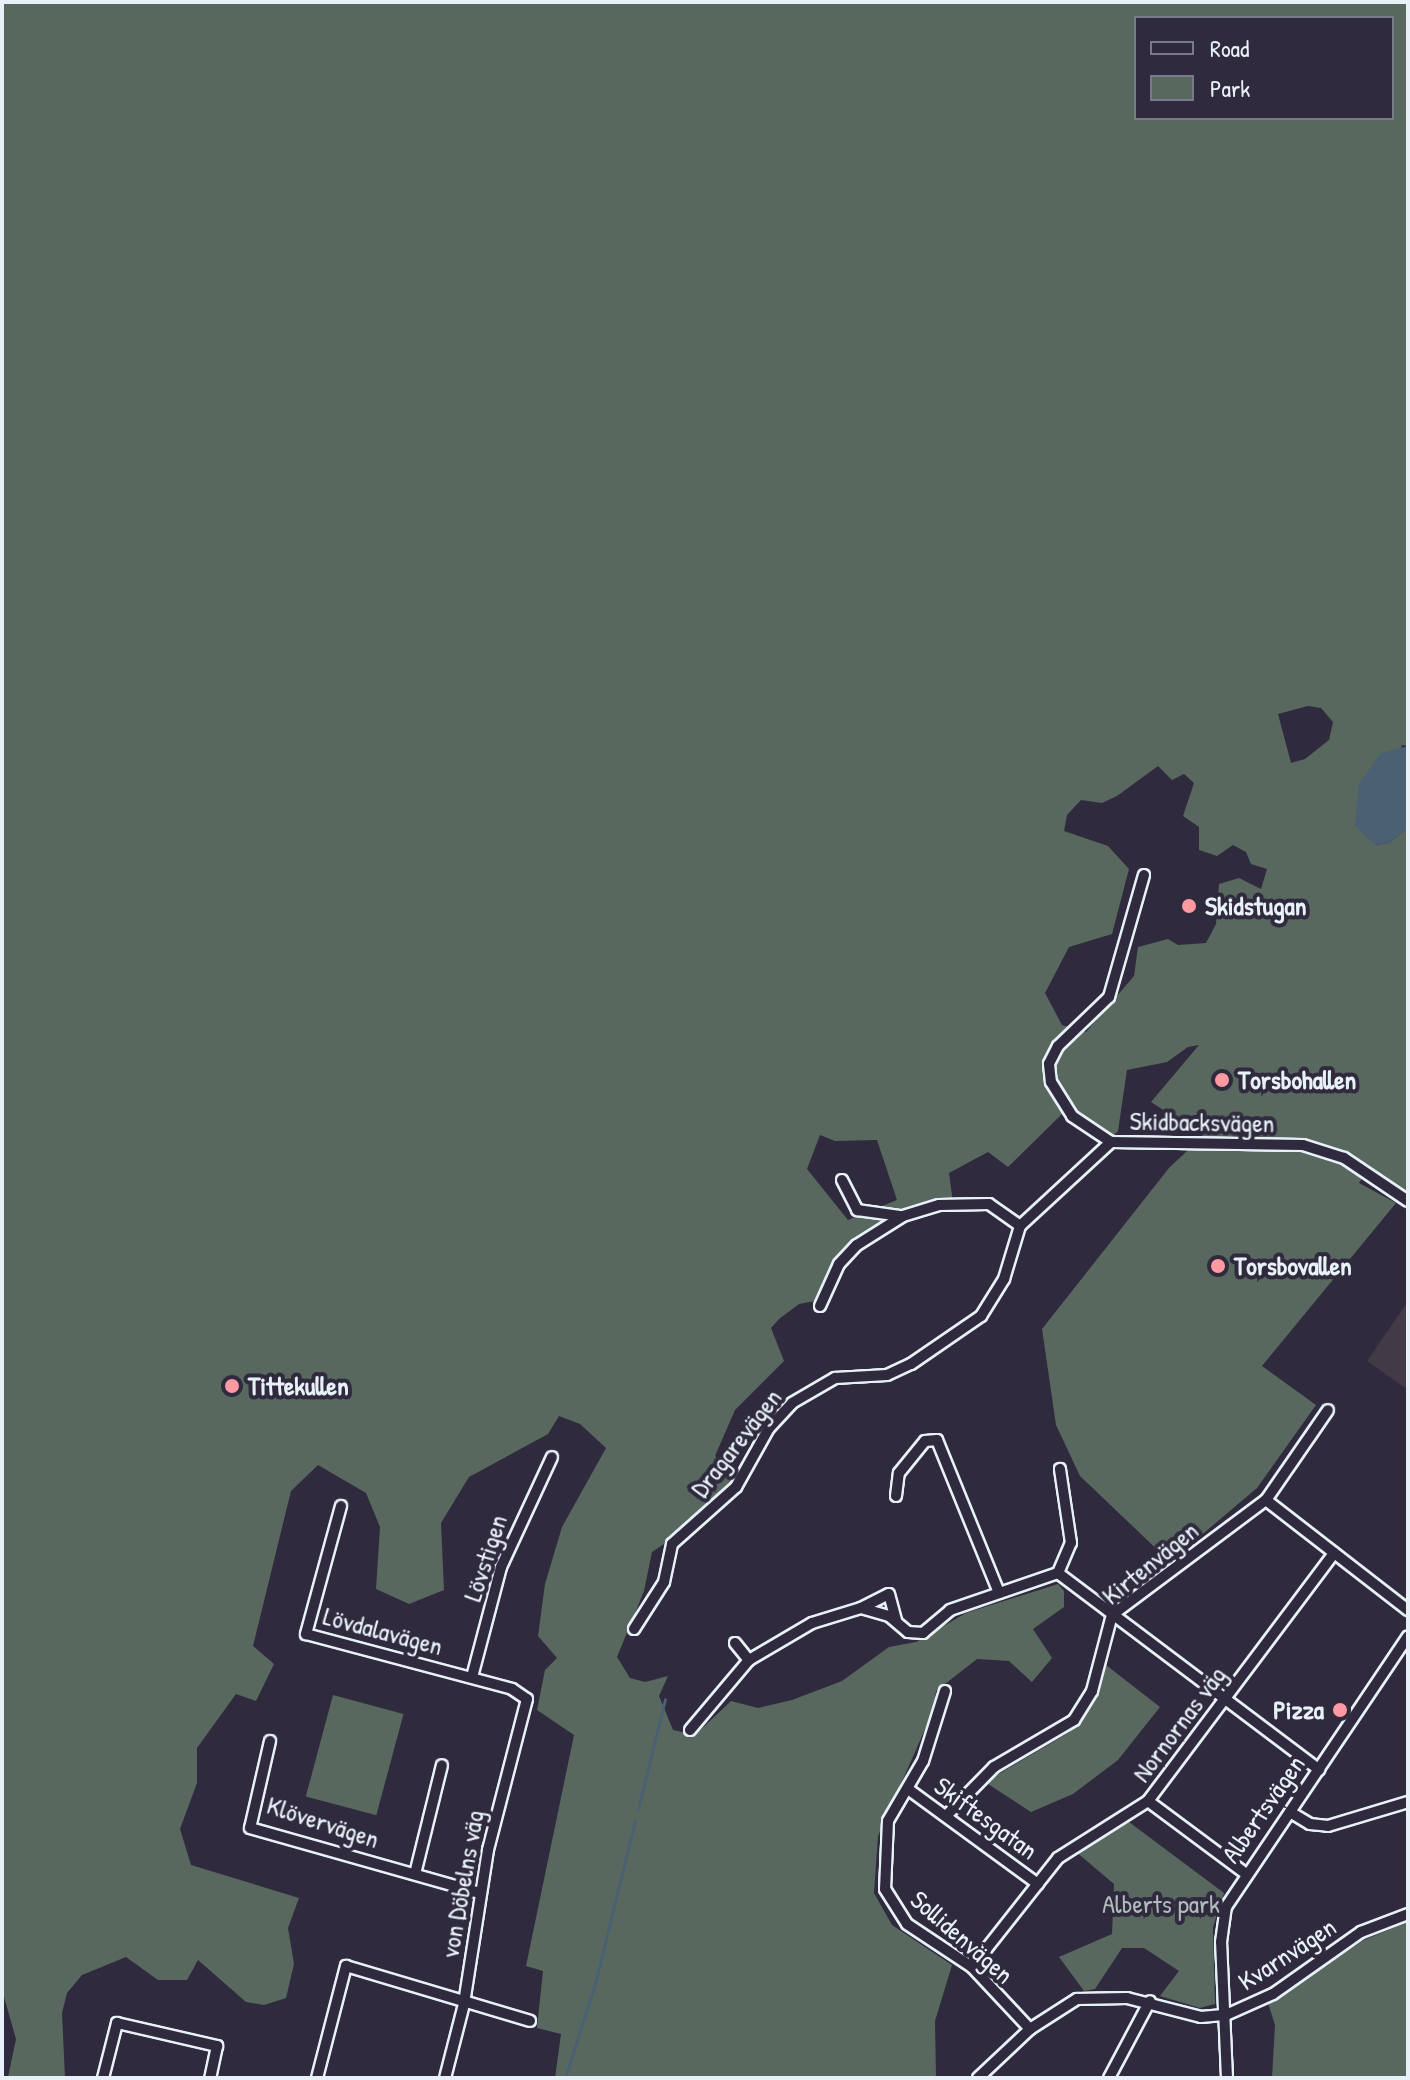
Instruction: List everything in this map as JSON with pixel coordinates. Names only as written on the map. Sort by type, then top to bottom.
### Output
[{"type":"street","name":"Skidbacksvägen","points":[[1144,875],[1109,997],[1058,1046],[1049,1064],[1051,1082],[1072,1116],[1111,1142],[1303,1145],[1344,1158],[1408,1201]]},
{"type":"street","points":[[820,1306],[839,1264],[857,1245],[903,1216],[939,1205],[989,1204],[1020,1226],[1111,1142]]},
{"type":"street","points":[[842,1180],[857,1210],[903,1216]]},
{"type":"street","name":"Dragarevägen","points":[[634,1629],[664,1582],[672,1544],[736,1487],[769,1428],[792,1403],[820,1383],[887,1375],[911,1364],[981,1316],[1004,1279],[1020,1226]]},
{"type":"street","name":"Kirtenvägen","points":[[946,1816],[994,1767],[1055,1735],[1079,1714],[1096,1681],[1112,1615],[1266,1500],[1328,1410]]},
{"type":"street","points":[[896,1496],[899,1473],[925,1441],[937,1440],[999,1593]]},
{"type":"street","name":"Lövstigen","points":[[472,1677],[501,1567],[552,1457]]},
{"type":"street","points":[[861,1608],[896,1621],[908,1632],[923,1633],[944,1613],[1058,1573],[1071,1543],[1060,1469]]},
{"type":"street","points":[[1266,1500],[1408,1610]]},
{"type":"street","name":"Lövdalavägen","points":[[341,1506],[306,1634],[472,1677],[512,1689],[527,1699]]},
{"type":"street","name":"Nornornas väg","points":[[972,1967],[1067,1850],[1148,1801],[1334,1553]]},
{"type":"street","points":[[1058,1573],[1319,1770]]},
{"type":"street","points":[[690,1730],[749,1660],[804,1627],[861,1608],[889,1594],[896,1621]]},
{"type":"street","name":"Albertsvägen","points":[[1227,2078],[1222,1921],[1245,1873],[1319,1770],[1408,1636]]},
{"type":"street","points":[[735,1643],[749,1660]]},
{"type":"street","name":"Sollidenvägen","points":[[945,1691],[923,1761],[888,1821],[884,1842],[888,1898],[907,1924],[972,1967],[1030,2029]]},
{"type":"street","name":"von Döbelns väg","points":[[445,2078],[464,2004],[479,1893],[527,1699]]},
{"type":"street","name":"Klövervägen","points":[[270,1741],[250,1828],[479,1893]]},
{"type":"street","points":[[415,1874],[442,1765]]},
{"type":"street","name":"Skiftesgatan","points":[[908,1789],[1038,1884]]},
{"type":"street","points":[[1148,1801],[1245,1873]]},
{"type":"street","points":[[1290,1812],[1310,1824],[1328,1826],[1408,1802]]},
{"type":"street","name":"Kvarnvägen","points":[[978,2078],[1030,2029],[1085,1997],[1150,2001],[1201,2017],[1226,2015],[1273,1994],[1361,1932],[1408,1914]]},
{"type":"street","points":[[317,2078],[346,1966],[464,2004],[530,2021]]},
{"type":"street","points":[[1109,2078],[1150,2001]]},
{"type":"street","points":[[103,2078],[117,2023],[217,2046],[210,2078]]},
{"type":"shaded area","points":[[1408,1301],[1408,1390],[1367,1361]]},
{"type":"green space","points":[[2,2],[1408,2],[1408,746],[1402,745],[1375,845],[1389,843],[1408,827],[1408,1195],[1368,1168],[1359,1183],[1396,1203],[1262,1366],[1316,1405],[1257,1488],[1179,1554],[1175,1551],[1166,1558],[1080,1476],[1056,1425],[1042,1329],[1169,1168],[1203,1136],[1151,1102],[1199,1045],[1188,1047],[1167,1062],[1127,1070],[1118,1131],[1105,1145],[1062,1114],[1008,1167],[988,1152],[949,1173],[953,1203],[927,1205],[852,1243],[831,1268],[815,1301],[799,1304],[779,1319],[771,1328],[784,1361],[735,1410],[715,1456],[740,1473],[709,1514],[652,1552],[644,1591],[617,1657],[630,1678],[645,1682],[668,1676],[659,1696],[673,1730],[695,1735],[731,1701],[758,1708],[792,1700],[842,1681],[889,1647],[916,1642],[966,1613],[1058,1584],[1064,1591],[1064,1607],[1033,1629],[1052,1658],[1032,1682],[1009,1661],[977,1659],[936,1691],[933,1711],[878,1836],[874,1893],[892,1925],[952,1965],[935,2021],[936,2078],[555,2078],[561,2034],[537,2028],[543,1971],[526,1966],[574,1735],[537,1710],[545,1670],[557,1658],[538,1636],[545,1584],[562,1527],[606,1448],[580,1424],[559,1416],[548,1434],[469,1477],[441,1523],[444,1590],[409,1604],[376,1589],[380,1527],[366,1493],[318,1465],[291,1491],[253,1646],[274,1664],[256,1701],[236,1694],[197,1748],[197,1783],[180,1829],[191,1865],[299,1898],[288,1928],[294,1964],[286,1998],[264,2005],[246,2002],[198,1960],[187,1980],[158,1980],[126,1957],[82,1975],[67,1993],[62,2013],[65,2078],[8,2077],[16,2039],[2,1990]],"holes":[[[1308,706],[1321,708],[1333,722],[1329,740],[1305,759],[1291,763],[1278,714]],[[1158,766],[1172,780],[1184,774],[1194,783],[1183,816],[1199,827],[1199,850],[1217,856],[1233,845],[1246,852],[1251,864],[1267,869],[1261,889],[1239,878],[1219,884],[1216,924],[1206,943],[1178,945],[1168,939],[1138,947],[1134,976],[1086,1032],[1062,1025],[1045,993],[1069,947],[1112,934],[1129,869],[1108,846],[1064,831],[1067,815],[1081,800],[1102,803],[1117,796]],[[820,1135],[835,1141],[877,1140],[897,1200],[848,1220],[807,1169]]]},
{"type":"green space","points":[[1106,1665],[1160,1707],[1118,1760],[1073,1794],[1031,1812],[985,1782],[1068,1733],[1096,1699]]},
{"type":"green space","points":[[333,1695],[404,1714],[376,1815],[306,1796]]},
{"type":"green space","name":"Alberts park","points":[[1129,1822],[1224,1893],[1213,1927],[1215,2004],[1200,2008],[1160,1996],[1179,1971],[1144,1948],[1122,1948],[1095,1989],[1084,1991],[1059,1957],[1112,1934],[1114,1884],[1075,1851]]},
{"type":"green space","points":[[1408,1922],[1408,2078],[1272,2078],[1275,2025],[1268,2003],[1364,1940]]},
{"type":"water","points":[[1408,746],[1408,827],[1389,843],[1375,845],[1355,826],[1359,784],[1381,753]]},
{"type":"waterway","points":[[638,1809],[665,1699]]},
{"type":"waterway","points":[[565,2078],[596,1980],[635,1820]]},
{"type":"place","name":"Skidstugan","points":[[1189,906]]},
{"type":"place","name":"Torsbohallen","points":[[1222,1080]]},
{"type":"place","name":"Torsbovallen","points":[[1218,1266]]},
{"type":"place","name":"Tittekullen","points":[[232,1386]]},
{"type":"place","name":"Pizza","points":[[1340,1710]]}]
